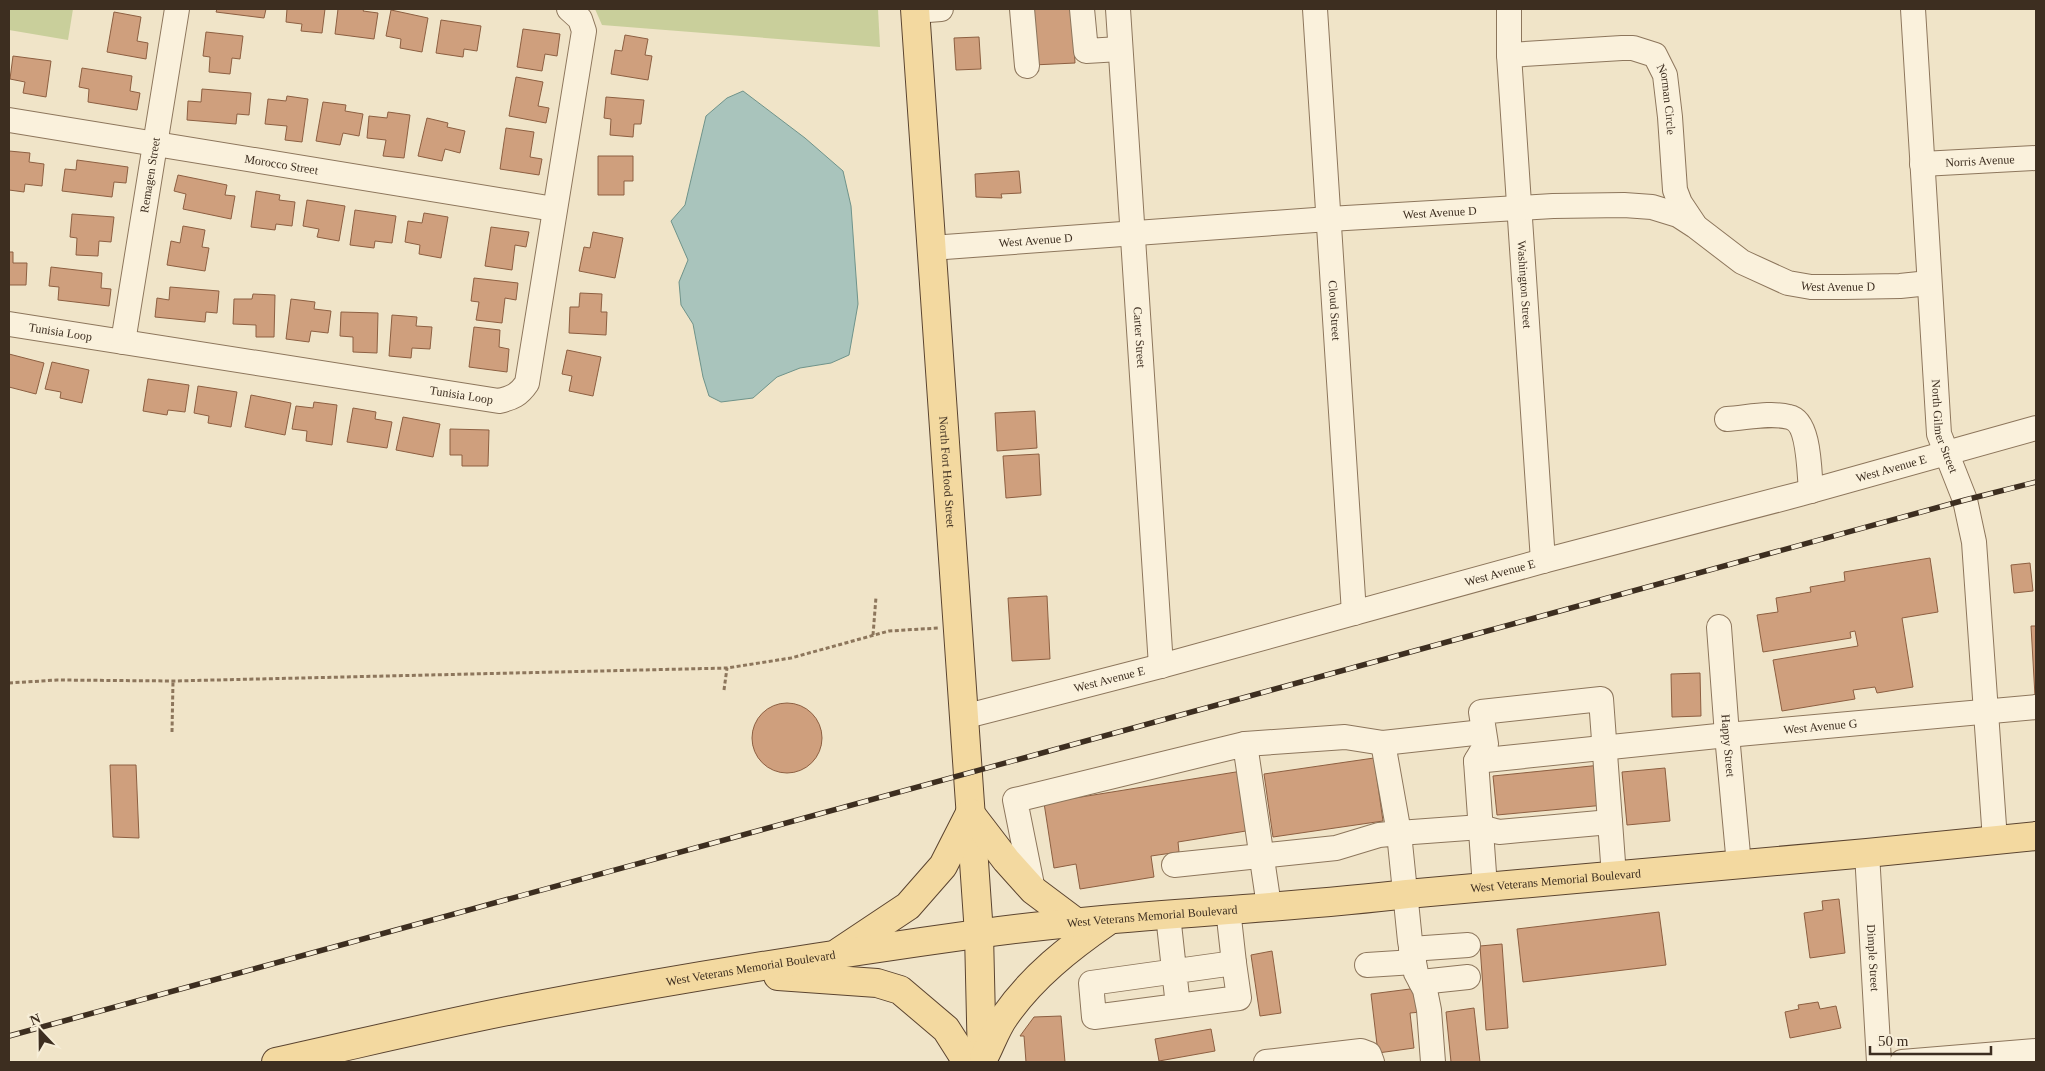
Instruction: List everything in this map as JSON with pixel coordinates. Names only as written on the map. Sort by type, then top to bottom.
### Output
[{"type":"main road","name":"North Fort Hood Street","points":[[924,9],[931,248],[979,934],[977,1062]]},
{"type":"main road","points":[[832,956],[908,906],[943,866],[970,813],[1006,860],[1033,890],[1077,923]]},
{"type":"main road","name":"West Veterans Memorial Boulevard","points":[[276,1062],[522,1008],[732,972],[979,934],[1228,909],[1340,902],[1407,894],[1867,854],[2036,836]]},
{"type":"main road","points":[[732,972],[876,983],[900,990],[946,1029],[977,1062],[1004,1017],[1029,986],[1062,954],[1109,920]]},
{"type":"street","name":"Remagen Street","points":[[123,342],[177,9]]},
{"type":"street","name":"Tunisia Loop","points":[[9,324],[498,402],[511,398],[521,392],[527,384],[584,31],[580,19],[569,9]]},
{"type":"street","points":[[1022,9],[1027,66]]},
{"type":"street","points":[[1082,9],[1086,51],[1120,49]]},
{"type":"street","name":"Carter Street","points":[[1118,9],[1161,666]]},
{"type":"street","name":"Cloud Street","points":[[1315,9],[1354,613]]},
{"type":"street","name":"Washington Street","points":[[1509,9],[1509,55],[1542,561]]},
{"type":"street","name":"North Gilmer Street","points":[[1913,9],[1928,283],[1939,434],[1965,500],[1974,542],[1995,840]]},
{"type":"street","name":"Norman Circle","points":[[1509,55],[1633,48],[1655,55],[1665,75],[1675,190],[1680,203],[1695,226]]},
{"type":"street","name":"Morocco Street","points":[[9,120],[554,208]]},
{"type":"street","name":"Norris Avenue","points":[[1922,164],[2036,158]]},
{"type":"street","name":"West Avenue D","points":[[931,248],[1329,219],[1615,205],[1652,207],[1678,215],[1742,262],[1788,283],[1811,287],[1900,286],[1928,283]]},
{"type":"street","points":[[1726,419],[1790,417],[1801,424],[1806,441],[1811,490]]},
{"type":"street","name":"West Avenue E","points":[[963,717],[1161,666],[2036,428]]},
{"type":"street","name":"Happy Street","points":[[1719,627],[1727,735],[1740,865]]},
{"type":"street","points":[[1485,887],[1476,761],[1486,744],[1481,712],[1601,699],[1614,876]]},
{"type":"street","name":"West Avenue G","points":[[1476,761],[1727,735],[2036,707]]},
{"type":"street","points":[[1033,890],[1015,800],[1245,744],[1345,737],[1383,743],[1483,732]]},
{"type":"street","points":[[1383,743],[1399,833],[1415,964],[1429,1010],[1433,1062]]},
{"type":"street","points":[[1245,744],[1269,906]]},
{"type":"street","points":[[1174,865],[1336,848],[1379,835],[1399,833],[1481,827],[1499,832],[1610,822]]},
{"type":"street","name":"Dimple Street","points":[[1867,854],[1879,1062]]},
{"type":"street","points":[[1228,909],[1239,998],[1094,1016],[1091,983],[1234,963]]},
{"type":"street","points":[[1168,915],[1178,1006]]},
{"type":"street","points":[[1415,964],[1468,945]]},
{"type":"street","points":[[1367,965],[1415,964],[1468,978]]},
{"type":"street","points":[[1902,1062],[2036,1051]]},
{"type":"street","points":[[1266,1062],[1361,1052],[1369,1054],[1372,1062]]},
{"type":"path","points":[[873,635],[876,597]]},
{"type":"path","points":[[9,683],[58,680],[174,680],[727,668],[791,658],[889,631],[957,628]]},
{"type":"path","points":[[724,690],[727,668]]},
{"type":"path","points":[[172,732],[174,680]]},
{"type":"green space","points":[[9,9],[73,9],[68,40],[9,30]]},
{"type":"green space","points":[[595,9],[878,9],[880,47],[602,25]]},
{"type":"water","points":[[743,91],[805,138],[843,171],[851,206],[858,304],[849,355],[831,363],[800,368],[777,377],[753,398],[721,402],[709,396],[703,377],[693,324],[681,305],[679,282],[688,260],[671,221],[685,205],[706,116],[727,98]]},
{"type":"building","points":[[217,9],[266,9],[264,18],[216,12]]},
{"type":"building","points":[[287,9],[325,9],[322,33],[301,31],[302,24],[286,22]]},
{"type":"building","points":[[338,9],[364,9],[363,11],[378,13],[374,39],[335,34]]},
{"type":"building","points":[[1030,9],[1072,9],[1075,63],[1033,65]]},
{"type":"building","points":[[391,10],[428,18],[422,52],[400,48],[401,39],[386,36]]},
{"type":"building","points":[[114,12],[141,17],[137,41],[148,43],[146,59],[107,52]]},
{"type":"building","points":[[441,20],[481,26],[477,51],[464,49],[463,57],[436,53]]},
{"type":"building","points":[[523,29],[560,34],[557,56],[545,54],[542,71],[517,67]]},
{"type":"building","points":[[206,32],[243,36],[240,59],[232,58],[230,74],[209,72],[210,57],[203,56]]},
{"type":"building","points":[[625,35],[648,39],[645,55],[652,56],[648,80],[611,74],[615,50],[622,51]]},
{"type":"building","points":[[979,37],[981,69],[956,70],[954,38]]},
{"type":"building","points":[[13,56],[51,61],[46,97],[23,93],[25,82],[10,79]]},
{"type":"building","points":[[82,68],[132,76],[130,91],[140,93],[137,110],[88,102],[89,89],[79,87]]},
{"type":"building","points":[[516,77],[543,82],[538,106],[549,108],[546,123],[509,116]]},
{"type":"building","points":[[202,89],[251,93],[249,115],[237,114],[236,124],[187,120],[188,101],[201,102]]},
{"type":"building","points":[[287,96],[308,99],[302,142],[285,140],[287,126],[265,124],[268,99],[286,101]]},
{"type":"building","points":[[606,97],[644,100],[641,124],[634,124],[633,137],[610,135],[611,119],[604,118]]},
{"type":"building","points":[[323,102],[346,105],[345,111],[363,114],[359,136],[343,133],[340,145],[316,141]]},
{"type":"building","points":[[388,112],[410,115],[404,158],[383,156],[386,140],[367,138],[369,116],[387,118]]},
{"type":"building","points":[[427,118],[448,123],[447,127],[465,131],[460,153],[445,149],[442,161],[418,156]]},
{"type":"building","points":[[506,128],[534,132],[530,157],[542,159],[539,175],[500,169]]},
{"type":"building","points":[[9,151],[30,153],[29,162],[44,164],[42,186],[25,184],[24,192],[9,190]]},
{"type":"building","points":[[598,156],[633,156],[633,181],[624,181],[624,195],[598,195]]},
{"type":"building","points":[[77,160],[128,167],[126,183],[114,182],[112,197],[62,191],[65,169],[76,170]]},
{"type":"building","points":[[1019,171],[1021,193],[1001,194],[1002,198],[976,197],[975,174]]},
{"type":"building","points":[[178,175],[227,185],[225,195],[235,196],[231,219],[183,209],[186,194],[174,191]]},
{"type":"building","points":[[256,191],[280,195],[279,200],[295,202],[292,226],[276,224],[275,230],[251,227]]},
{"type":"building","points":[[307,200],[345,206],[339,241],[317,237],[319,229],[303,226]]},
{"type":"building","points":[[355,210],[396,216],[392,243],[375,241],[374,248],[350,245]]},
{"type":"building","points":[[424,213],[448,217],[441,258],[419,254],[420,245],[405,242],[408,221],[422,223]]},
{"type":"building","points":[[72,214],[114,217],[111,242],[99,241],[98,256],[76,255],[77,238],[70,237]]},
{"type":"building","points":[[183,226],[205,230],[202,247],[209,248],[205,271],[167,265],[171,241],[180,243]]},
{"type":"building","points":[[491,227],[529,232],[526,247],[515,245],[512,270],[485,266]]},
{"type":"building","points":[[593,232],[623,238],[615,278],[579,271],[584,247],[590,248]]},
{"type":"building","points":[[9,252],[13,252],[13,263],[27,263],[26,285],[9,285]]},
{"type":"building","points":[[51,267],[102,273],[101,288],[111,289],[109,306],[58,300],[59,287],[49,286]]},
{"type":"building","points":[[474,278],[518,283],[516,300],[505,298],[502,323],[476,320],[479,302],[471,301]]},
{"type":"building","points":[[170,287],[219,291],[217,313],[206,312],[205,322],[155,317],[157,298],[169,300]]},
{"type":"building","points":[[580,293],[602,294],[601,312],[607,312],[606,335],[569,333],[570,307],[579,307]]},
{"type":"building","points":[[253,294],[275,295],[274,337],[256,337],[256,325],[233,324],[234,299],[252,299]]},
{"type":"building","points":[[291,299],[315,302],[314,309],[331,311],[328,333],[311,331],[309,342],[286,339]]},
{"type":"building","points":[[341,312],[378,313],[377,353],[353,352],[353,337],[340,336]]},
{"type":"building","points":[[392,315],[417,317],[416,326],[432,327],[430,349],[412,348],[411,358],[389,356]]},
{"type":"building","points":[[474,327],[500,330],[499,347],[509,349],[507,372],[469,367]]},
{"type":"building","points":[[567,350],[601,357],[593,396],[569,391],[572,376],[562,374]]},
{"type":"building","points":[[9,354],[44,363],[36,394],[9,387]]},
{"type":"building","points":[[52,362],[89,370],[82,403],[60,398],[61,392],[45,389]]},
{"type":"building","points":[[148,379],[189,385],[185,412],[168,410],[167,415],[143,411]]},
{"type":"building","points":[[198,386],[237,392],[231,427],[208,423],[209,416],[194,413]]},
{"type":"building","points":[[251,395],[291,403],[285,435],[245,427]]},
{"type":"building","points":[[314,402],[337,405],[332,445],[306,441],[307,431],[292,429],[296,406],[313,408]]},
{"type":"building","points":[[353,408],[376,412],[375,419],[392,422],[387,448],[347,442]]},
{"type":"building","points":[[1035,411],[1037,448],[997,451],[995,413]]},
{"type":"building","points":[[403,417],[440,424],[433,457],[396,450]]},
{"type":"building","points":[[450,429],[489,430],[488,466],[462,466],[462,455],[450,455]]},
{"type":"building","points":[[1039,454],[1041,495],[1006,498],[1003,456]]},
{"type":"building","points":[[1930,558],[1938,612],[1902,618],[1913,687],[1877,693],[1875,687],[1853,690],[1855,699],[1782,711],[1773,660],[1858,646],[1855,631],[1850,632],[1851,638],[1763,652],[1757,615],[1778,612],[1776,598],[1811,592],[1810,587],[1845,581],[1844,572]]},
{"type":"building","points":[[2030,563],[2033,591],[2014,593],[2011,565]]},
{"type":"building","points":[[1047,596],[1050,659],[1012,661],[1008,598]]},
{"type":"building","points":[[2031,626],[2036,626],[2036,696],[2035,696]]},
{"type":"building","points":[[1700,673],[1701,716],[1672,717],[1671,674]]},
{"type":"building","points":[[787,703],[800,706],[812,713],[819,725],[822,738],[819,751],[812,763],[800,770],[787,773],[774,770],[762,763],[755,751],[752,738],[755,725],[762,713],[774,706]]},
{"type":"building","points":[[1374,758],[1383,821],[1273,837],[1264,774]]},
{"type":"building","points":[[110,765],[136,765],[139,838],[113,837]]},
{"type":"building","points":[[1601,765],[1605,805],[1497,815],[1493,776]]},
{"type":"building","points":[[1665,768],[1670,821],[1627,825],[1622,772]]},
{"type":"building","points":[[1242,771],[1252,830],[1178,842],[1179,852],[1151,856],[1154,877],[1080,889],[1076,864],[1054,868],[1044,803]]},
{"type":"building","points":[[1839,899],[1845,953],[1810,958],[1804,913],[1823,910],[1822,901]]},
{"type":"building","points":[[1659,912],[1666,965],[1523,982],[1517,929]]},
{"type":"building","points":[[1502,944],[1508,1028],[1486,1030],[1480,946]]},
{"type":"building","points":[[1272,951],[1281,1013],[1260,1016],[1251,955]]},
{"type":"building","points":[[1418,988],[1421,1012],[1410,1013],[1414,1048],[1378,1053],[1371,994]]},
{"type":"building","points":[[1818,1002],[1820,1009],[1836,1006],[1841,1028],[1790,1038],[1785,1012],[1799,1009],[1798,1005]]},
{"type":"building","points":[[1474,1008],[1480,1062],[1451,1062],[1446,1012]]},
{"type":"building","points":[[1061,1016],[1065,1062],[1026,1062],[1024,1036],[1020,1036],[1034,1017]]},
{"type":"building","points":[[1211,1029],[1215,1051],[1159,1061],[1155,1039]]},
{"type":"railway","points":[[9,1036],[2036,482]]}]
